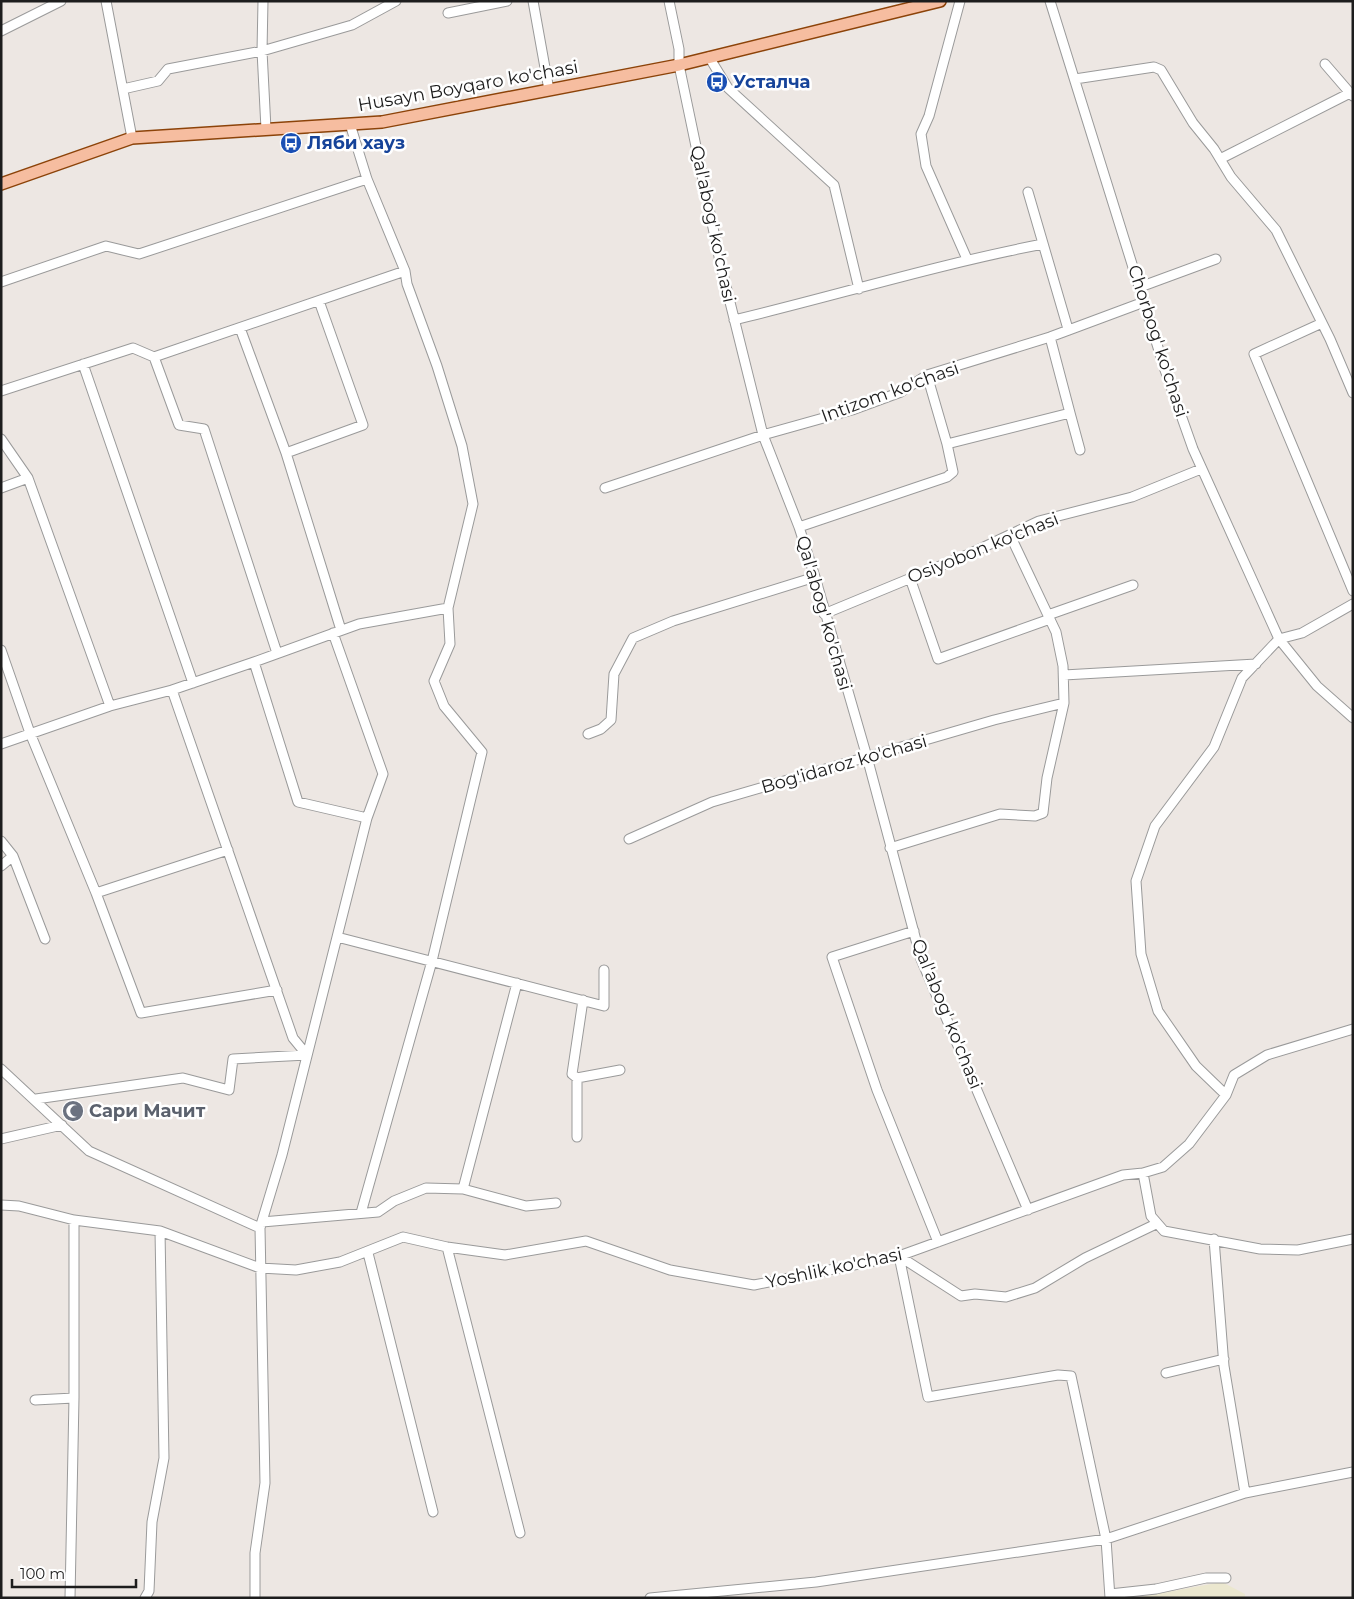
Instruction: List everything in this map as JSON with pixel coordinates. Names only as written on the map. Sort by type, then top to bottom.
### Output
[{"type":"main road","name":"Husayn Boyqaro ko'chasi","points":[[1,184],[132,138],[382,122],[679,65],[940,1]]},
{"type":"street","points":[[1,30],[61,1]]},
{"type":"street","points":[[106,1],[132,138]]},
{"type":"street","points":[[264,1],[262,51],[266,129]]},
{"type":"street","points":[[123,89],[158,81],[168,69],[262,51],[352,25],[396,1]]},
{"type":"street","points":[[448,12],[507,1]]},
{"type":"street","points":[[533,1],[549,90]]},
{"type":"street","name":"Qal'abog' ko'chasi","points":[[669,1],[679,49],[679,65],[734,320],[763,435],[799,526],[815,577],[824,614],[867,757],[921,959],[1028,1210]]},
{"type":"street","points":[[960,1],[929,116],[921,134],[926,166],[967,258]]},
{"type":"street","name":"Сhorbog' ko'chasi","points":[[1050,1],[1165,370],[1200,469],[1280,639],[1317,686],[1353,718]]},
{"type":"street","points":[[709,58],[728,88],[834,185],[859,289]]},
{"type":"street","points":[[1220,159],[1351,95],[1325,64]]},
{"type":"street","points":[[1075,79],[1154,67],[1161,70],[1193,123],[1231,177],[1276,230],[1322,323],[1353,393]]},
{"type":"street","points":[[350,124],[367,179],[405,271],[462,446],[473,504],[448,608],[450,644],[434,681],[444,706],[482,752],[432,961],[361,1213]]},
{"type":"street","points":[[1,282],[106,246],[139,254],[367,179]]},
{"type":"street","points":[[1028,192],[1068,329]]},
{"type":"street","points":[[734,320],[859,289],[967,258],[1043,244]]},
{"type":"street","points":[[1140,287],[1216,259]]},
{"type":"street","points":[[1,390],[133,348],[154,357],[405,271]]},
{"type":"street","points":[[286,452],[362,425],[319,300]]},
{"type":"street","name":"Intizom ko'chasi","points":[[606,488],[763,435],[852,410],[901,392],[927,375],[1050,337],[1144,302]]},
{"type":"street","points":[[1322,323],[1254,354],[1353,592]]},
{"type":"street","points":[[240,328],[286,452],[337,632],[383,774],[367,818],[282,1155],[261,1225],[260,1268],[265,1483],[255,1553],[255,1598]]},
{"type":"street","points":[[1050,337],[1080,450]]},
{"type":"street","points":[[154,357],[179,425],[204,429],[277,654]]},
{"type":"street","points":[[83,364],[193,682]]},
{"type":"street","points":[[799,526],[947,477],[953,472],[927,375]]},
{"type":"street","points":[[947,444],[1070,413]]},
{"type":"street","points":[[1,439],[28,478],[110,706]]},
{"type":"street","name":"Osiyobon ko'chasi","points":[[824,614],[1040,521],[1132,497],[1200,469]]},
{"type":"street","points":[[1,488],[28,478]]},
{"type":"street","points":[[890,848],[1000,814],[1035,816],[1043,813],[1047,778],[1064,703],[1064,675],[1056,632],[1010,535]]},
{"type":"street","points":[[588,734],[601,729],[611,720],[614,674],[634,638],[673,621],[815,577]]},
{"type":"street","points":[[910,578],[938,659],[1133,585]]},
{"type":"street","points":[[1226,1095],[1196,1066],[1158,1012],[1141,954],[1136,880],[1155,826],[1214,748],[1242,678],[1280,639],[1302,632],[1353,604]]},
{"type":"street","points":[[1,744],[110,706],[172,690],[337,632],[406,614],[448,608]]},
{"type":"street","points":[[1,650],[30,733],[96,893],[141,1013],[277,990]]},
{"type":"street","points":[[254,662],[298,802],[367,818]]},
{"type":"street","points":[[1064,675],[1256,664]]},
{"type":"street","points":[[172,690],[293,1038],[307,1055]]},
{"type":"street","name":"Bog'idaroz ko'chasi","points":[[630,839],[712,802],[994,720],[1064,703]]},
{"type":"street","points":[[1,841],[13,856],[44,939]]},
{"type":"street","points":[[96,893],[228,850]]},
{"type":"street","points":[[1,866],[13,856]]},
{"type":"street","points":[[914,931],[832,957],[877,1090],[938,1242]]},
{"type":"street","points":[[337,937],[604,1006],[604,970]]},
{"type":"street","points":[[464,1189],[517,983]]},
{"type":"street","points":[[583,1000],[572,1074],[577,1078],[620,1070]]},
{"type":"street","name":"Yoshlik ko'chasi","points":[[1,1205],[19,1206],[74,1220],[160,1231],[260,1268],[296,1270],[340,1262],[368,1253],[403,1237],[447,1247],[505,1255],[586,1240],[670,1270],[754,1285],[899,1256],[1123,1175],[1143,1173],[1162,1167],[1189,1144],[1226,1095],[1234,1075],[1268,1055],[1353,1029]]},
{"type":"street","points":[[36,1099],[183,1078],[229,1090],[232,1059],[307,1055]]},
{"type":"street","points":[[1,1068],[89,1151],[261,1225],[378,1212],[394,1201],[426,1188],[464,1189],[526,1206],[556,1203]]},
{"type":"street","points":[[577,1078],[577,1137]]},
{"type":"street","points":[[1,1139],[62,1124]]},
{"type":"street","points":[[1143,1173],[1151,1216],[1164,1232],[1214,1239],[1260,1249],[1298,1250],[1353,1239]]},
{"type":"street","points":[[70,1598],[74,1398],[74,1220]]},
{"type":"street","points":[[899,1256],[961,1296],[975,1294],[1006,1297],[1035,1288],[1085,1258],[1156,1224]]},
{"type":"street","points":[[145,1598],[149,1591],[152,1522],[164,1458],[160,1231]]},
{"type":"street","points":[[1214,1239],[1224,1359],[1244,1493]]},
{"type":"street","points":[[447,1247],[520,1533]]},
{"type":"street","points":[[368,1253],[433,1512]]},
{"type":"street","points":[[899,1256],[928,1397],[1058,1376],[1071,1376],[1106,1539],[1110,1596],[1156,1589],[1206,1578],[1226,1578]]},
{"type":"street","points":[[1166,1373],[1224,1359]]},
{"type":"street","points":[[35,1400],[74,1398]]},
{"type":"street","points":[[650,1598],[816,1582],[1106,1539],[1244,1493],[1353,1472]]},
{"type":"shaded area","points":[[1222,1582],[1245,1594],[1245,1598],[1134,1598]]},
{"type":"place","name":"Усталча","points":[[717,82]]},
{"type":"place","name":"Ляби хауз","points":[[291,143]]},
{"type":"place","name":"Сари Мачит","points":[[73,1111]]}]
